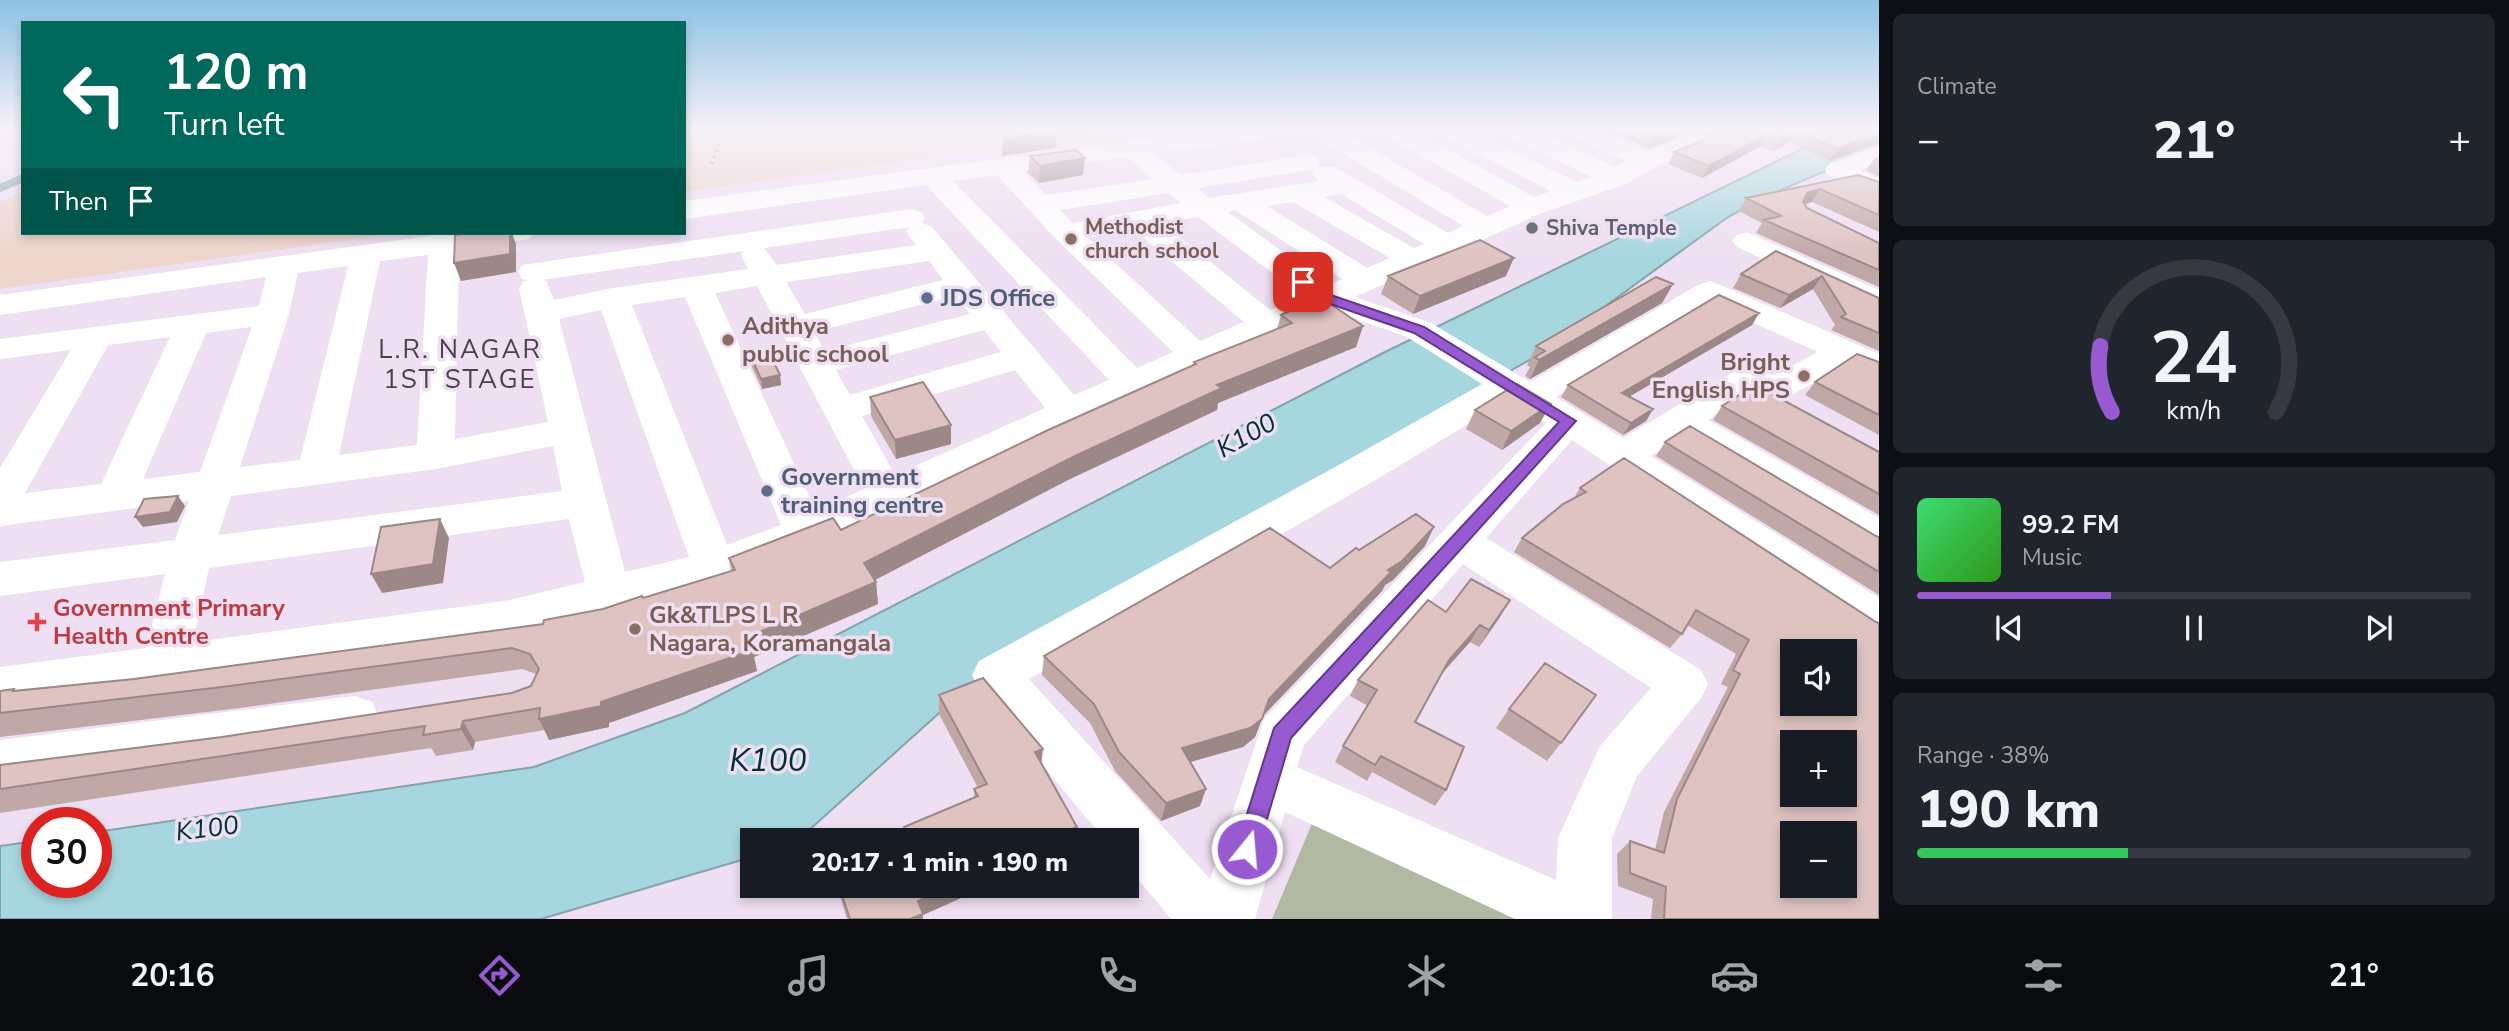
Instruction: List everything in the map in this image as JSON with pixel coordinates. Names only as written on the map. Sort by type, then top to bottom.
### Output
[{"type":"street","points":[[686,210],[953,173]]},
{"type":"street","points":[[1009,173],[1066,233],[1197,356]]},
{"type":"street","points":[[1162,173],[1203,207],[1324,297],[1419,330],[1569,421],[1879,621]]},
{"type":"street","points":[[1039,205],[1237,173]]},
{"type":"street","points":[[1325,173],[1346,185],[1431,252]]},
{"type":"street","points":[[1394,173],[1485,227]]},
{"type":"street","points":[[1472,173],[1532,206]]},
{"type":"street","points":[[1536,173],[1575,192]]},
{"type":"street","points":[[0,687],[505,619],[714,567],[805,532],[887,496],[1068,412],[1268,325],[1324,297],[1366,281],[1532,206],[1575,192],[1608,173]]},
{"type":"street","points":[[1844,173],[1879,189]]},
{"type":"street","points":[[933,176],[1133,385]]},
{"type":"street","points":[[878,183],[911,218],[1068,412]]},
{"type":"street","points":[[1066,233],[1203,207],[1346,185]]},
{"type":"street","points":[[1298,192],[1431,252]]},
{"type":"street","points":[[1240,201],[1366,281]]},
{"type":"street","points":[[734,203],[749,242],[766,275],[797,326],[887,496]]},
{"type":"street","points":[[533,272],[911,218]]},
{"type":"street","points":[[1139,219],[1268,325]]},
{"type":"street","points":[[0,305],[504,235]]},
{"type":"street","points":[[529,235],[540,313],[584,503],[610,595]]},
{"type":"street","points":[[1746,241],[1879,302]]},
{"type":"street","points":[[436,456],[444,243]]},
{"type":"street","points":[[540,313],[696,285],[937,251]]},
{"type":"street","points":[[316,472],[366,256]]},
{"type":"street","points":[[1208,919],[996,674],[1360,471],[1779,256]]},
{"type":"street","points":[[165,665],[191,554],[274,314],[284,265]]},
{"type":"street","points":[[797,326],[964,284]]},
{"type":"street","points":[[696,285],[805,532]]},
{"type":"street","points":[[1711,291],[1879,367]]},
{"type":"street","points":[[613,298],[651,391],[714,567]]},
{"type":"street","points":[[5,356],[95,338],[274,314]]},
{"type":"street","points":[[817,364],[992,318]]},
{"type":"street","points":[[115,497],[193,324]]},
{"type":"street","points":[[0,502],[95,338]]},
{"type":"street","points":[[841,410],[1023,356]]},
{"type":"street","points":[[1622,456],[1744,381],[1779,387],[1833,358]]},
{"type":"street","points":[[1744,381],[1805,414]]},
{"type":"street","points":[[1680,420],[1879,537]]},
{"type":"street","points":[[1226,919],[1282,734],[1569,421]]},
{"type":"street","points":[[0,511],[436,456],[569,430]]},
{"type":"street","points":[[0,579],[584,503]]},
{"type":"street","points":[[1268,779],[1581,919],[1585,838],[1590,825],[1618,762],[1684,684],[1459,541]]},
{"type":"street","points":[[0,763],[400,710]]},
{"type":"shaded area","points":[[686,173],[820,173],[686,192]]},
{"type":"shaded area","points":[[21,192],[21,235],[384,235],[0,289],[0,202]]},
{"type":"shaded area","points":[[1313,821],[1531,919],[1272,919]]},
{"type":"water","name":"K100","points":[[1753,173],[1821,173],[1765,197],[1728,217],[1538,355],[987,670],[811,828],[740,828],[740,861],[541,919],[0,919],[0,846],[21,843],[21,898],[112,898],[112,830],[534,767],[685,713],[1383,353]]},
{"type":"building","points":[[1858,175],[1879,182],[1879,215],[1820,189],[1807,193],[1803,202],[1807,208],[1879,243],[1879,270],[1764,220],[1781,216],[1746,198]]},
{"type":"building","points":[[455,235],[510,235],[510,254],[454,263]]},
{"type":"building","points":[[1480,240],[1514,258],[1420,296],[1388,276]]},
{"type":"building","points":[[1776,251],[1879,298],[1879,333],[1841,317],[1846,314],[1822,276],[1789,295],[1741,274]]},
{"type":"building","points":[[1656,277],[1673,284],[1539,360],[1535,357],[1545,351],[1536,346]]},
{"type":"building","points":[[1719,295],[1759,313],[1622,393],[1653,409],[1631,423],[1568,385]]},
{"type":"building","points":[[1320,297],[1363,326],[1217,385],[1222,388],[1073,457],[864,563],[876,582],[748,637],[753,650],[601,702],[601,706],[539,719],[540,708],[463,721],[461,729],[423,735],[425,726],[0,789],[0,765],[222,737],[512,693],[531,686],[539,669],[530,654],[512,648],[222,687],[0,713],[0,691],[134,679],[543,624],[544,620],[603,609],[642,596],[643,598],[735,570],[729,558],[833,518],[841,530],[1046,431],[1196,364],[1194,362],[1292,323],[1281,315]]},
{"type":"building","points":[[768,351],[780,375],[761,379],[750,355]]},
{"type":"building","points":[[1857,354],[1879,362],[1879,415],[1815,382]]},
{"type":"building","points":[[923,382],[951,425],[895,440],[870,397]]},
{"type":"building","points":[[1517,384],[1551,404],[1511,431],[1475,410]]},
{"type":"building","points":[[1755,385],[1879,452],[1879,494],[1722,406]]},
{"type":"building","points":[[1690,426],[1879,537],[1879,572],[1665,442]]},
{"type":"building","points":[[1624,458],[1879,623],[1879,919],[1664,919],[1666,887],[1630,873],[1630,841],[1664,853],[1677,799],[1740,674],[1733,670],[1749,640],[1696,610],[1682,634],[1522,538],[1563,504],[1586,492],[1580,488]]},
{"type":"building","points":[[178,496],[170,512],[135,517],[144,499]]},
{"type":"building","points":[[1416,514],[1434,527],[1402,561],[1388,570],[1391,572],[1269,699],[1262,719],[1250,728],[1182,748],[1206,789],[1166,803],[1119,752],[1094,704],[1044,656],[1270,528],[1330,568],[1356,548],[1359,550]]},
{"type":"building","points":[[440,519],[433,564],[371,574],[381,527]]},
{"type":"building","points":[[1471,579],[1510,600],[1489,630],[1480,625],[1449,660],[1415,722],[1464,747],[1446,790],[1381,756],[1375,765],[1343,746],[1377,690],[1358,680],[1428,600],[1446,612]]},
{"type":"building","points":[[1545,663],[1596,695],[1561,743],[1509,709]]},
{"type":"building","points":[[983,678],[1043,749],[1035,752],[1077,827],[904,828],[978,796],[974,789],[987,784],[939,695]]},
{"type":"building","points":[[843,898],[925,898],[918,901],[923,914],[910,919],[850,919]]},
{"type":"waterway","points":[[0,188],[21,179]]},
{"type":"place","name":"Shiva Temple","points":[[1532,228]]},
{"type":"place","name":"Methodist church school","points":[[1071,239]]},
{"type":"place","name":"JDS Office","points":[[927,298]]},
{"type":"place","name":"Adithya public school","points":[[728,340]]},
{"type":"place","name":"Bright English HPS","points":[[1804,376]]},
{"type":"place","name":"Government training centre","points":[[767,491]]},
{"type":"place","name":"Government Primary Health Centre","points":[[37,622]]},
{"type":"place","name":"Gk&TLPS L R Nagara, Koramangala","points":[[635,629]]},
{"type":"district","name":"L.R. NAGAR 1ST STAGE","points":[[460,364]]},
{"type":"route","points":[[1247,849],[1282,734],[1569,421],[1419,330],[1324,297],[1303,282]]}]
